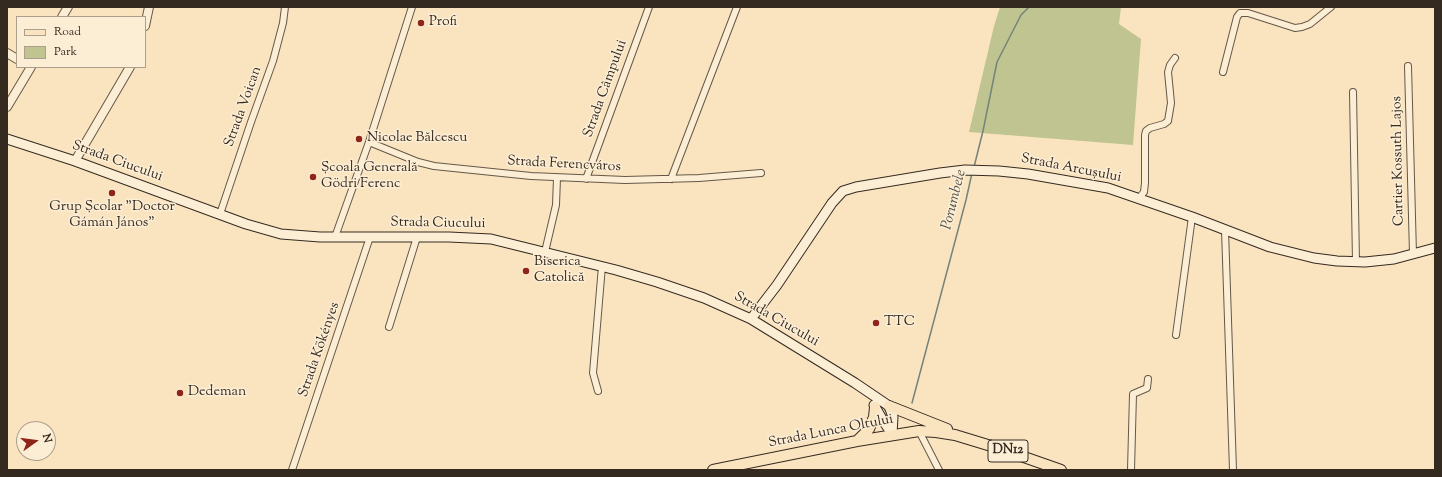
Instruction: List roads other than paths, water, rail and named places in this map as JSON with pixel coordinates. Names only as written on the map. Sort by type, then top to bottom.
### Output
[{"type":"main road","name":"Strada Ciucului","points":[[7,139],[75,161],[220,214],[281,234],[335,238],[448,237],[491,239],[632,274],[704,298],[751,319],[854,383]]},
{"type":"main road","name":"Strada Arcușului","points":[[751,319],[766,301],[832,203],[843,191],[856,187],[940,172],[977,170],[1028,174],[1093,185],[1139,198],[1270,246],[1304,256],[1337,261],[1381,261],[1435,248]]},
{"type":"main road","points":[[854,383],[889,406],[948,430],[955,435]]},
{"type":"main road","points":[[854,383],[868,396],[892,434]]},
{"type":"main road","points":[[889,406],[893,417],[892,434]]},
{"type":"main road","points":[[857,441],[869,429],[874,417],[875,407]]},
{"type":"main road","name":"Strada Lunca Oltului","points":[[713,470],[892,434],[919,431],[955,435]]},
{"type":"main road","name":"DN12","points":[[955,435],[1061,470]]},
{"type":"street","points":[[63,16],[68,7]]},
{"type":"street","points":[[146,21],[149,7]]},
{"type":"street","name":"Strada Voican","points":[[220,214],[250,122],[273,61],[285,7]]},
{"type":"street","points":[[335,238],[369,142],[412,7]]},
{"type":"street","name":"Strada Câmpului","points":[[586,179],[649,7]]},
{"type":"street","points":[[671,179],[737,7]]},
{"type":"street","points":[[1223,72],[1237,17],[1240,13],[1248,13],[1295,28],[1310,24],[1331,7]]},
{"type":"street","points":[[7,53],[16,58]]},
{"type":"street","points":[[1139,198],[1144,192],[1146,183],[1146,131],[1168,121],[1171,103],[1168,72],[1175,58]]},
{"type":"street","name":"Cartier Kossuth Lajos","points":[[1408,66],[1413,254]]},
{"type":"street","points":[[7,107],[30,68]]},
{"type":"street","points":[[75,161],[129,68]]},
{"type":"street","points":[[1353,92],[1356,262]]},
{"type":"street","name":"Strada Ferencváros","points":[[369,142],[418,162],[434,166],[557,178],[625,180],[671,179],[761,173]]},
{"type":"street","points":[[545,252],[556,205],[557,178]]},
{"type":"street","points":[[1176,335],[1192,217]]},
{"type":"street","points":[[1225,230],[1233,470]]},
{"type":"street","name":"Strada Kökényes","points":[[292,470],[370,237]]},
{"type":"street","points":[[389,327],[417,237]]},
{"type":"street","points":[[598,391],[593,373],[602,266]]},
{"type":"street","points":[[1131,470],[1133,394],[1147,388],[1148,378]]},
{"type":"street","points":[[919,431],[939,470]]},
{"type":"waterway","name":"Porumbele","points":[[974,167],[997,62],[1021,15],[1029,7]]},
{"type":"waterway","name":"Porumbele","points":[[912,403],[972,173]]},
{"type":"place","name":"Profi","points":[[421,23]]},
{"type":"place","name":"Nicolae Bălcescu","points":[[359,139]]},
{"type":"place","name":"Școala Generală Gödri Ferenc","points":[[313,177]]},
{"type":"place","name":"Grup Școlar \"Doctor Gámán János\"","points":[[112,193]]},
{"type":"place","name":"Biserica Catolică","points":[[526,271]]},
{"type":"place","name":"TTC","points":[[876,323]]},
{"type":"place","name":"Dedeman","points":[[180,393]]}]
